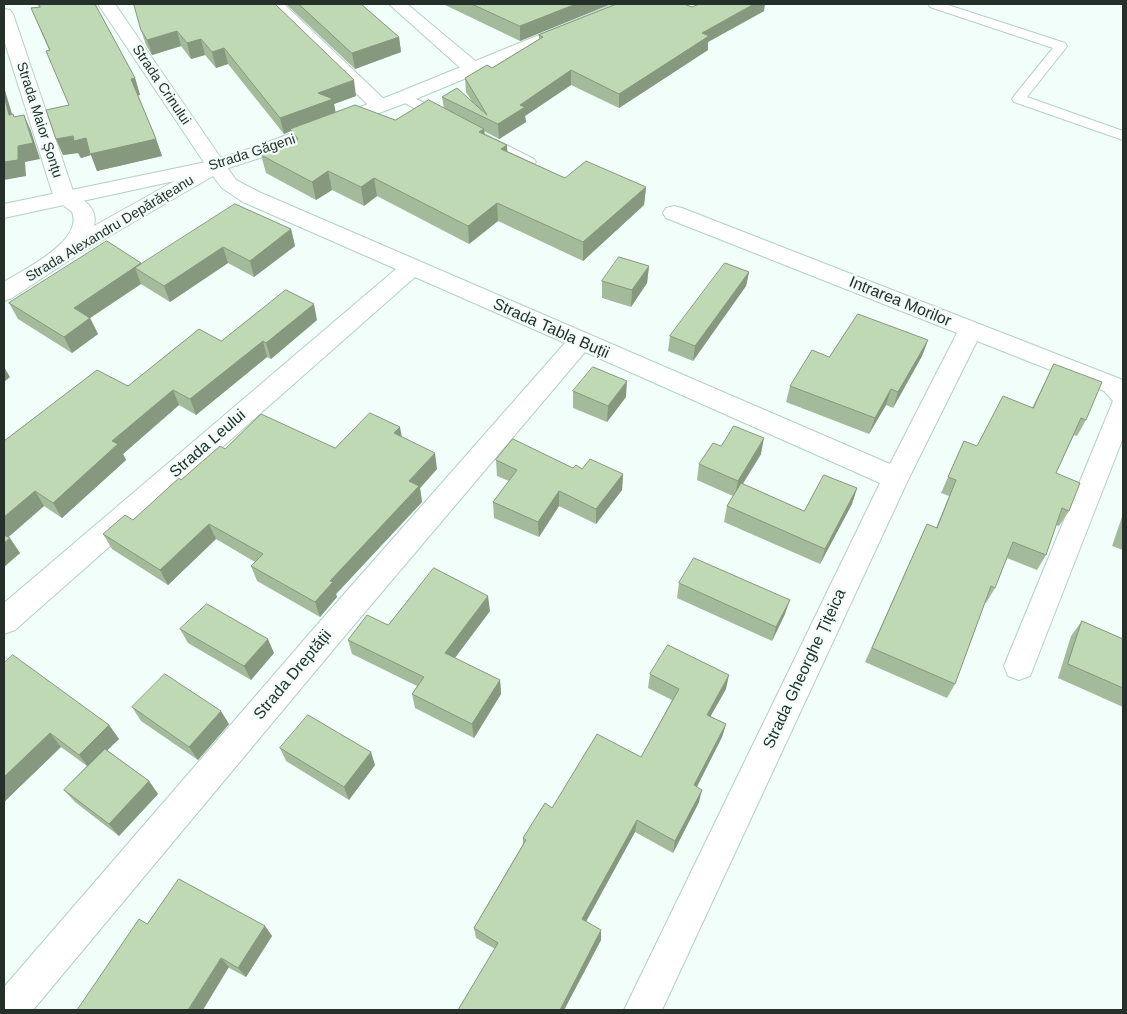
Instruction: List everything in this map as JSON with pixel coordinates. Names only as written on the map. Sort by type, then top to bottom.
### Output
[{"type":"street","name":"Strada Crinului","points":[[107,4],[216,166]]},
{"type":"street","points":[[274,4],[380,106]]},
{"type":"street","points":[[397,4],[473,69]]},
{"type":"street","name":"Strada Găgeni","points":[[4,211],[216,166],[305,136],[629,4]]},
{"type":"street","name":"Strada Maior Șonțu","points":[[4,14],[65,198]]},
{"type":"street","name":"Strada Alexandru Depărățeanu","points":[[4,294],[69,250],[216,166]]},
{"type":"street","name":"Strada Tabla Buții","points":[[216,166],[229,184],[251,197],[580,342],[896,478]]},
{"type":"street","points":[[65,198],[80,207],[85,223],[82,233],[69,250]]},
{"type":"street","name":"Intrarea Morilor","points":[[674,213],[1113,385],[1123,395]]},
{"type":"street","name":"Strada Leului","points":[[4,621],[412,268]]},
{"type":"street","name":"Strada Gheorghe Țițeica","points":[[643,1010],[896,478],[970,330]]},
{"type":"street","name":"Strada Dreptății","points":[[9,1010],[327,634],[580,342]]},
{"type":"street","points":[[1020,666],[1123,406]]},
{"type":"lane","points":[[934,4],[1061,46],[1019,99],[1123,136]]},
{"type":"lane","points":[[404,97],[454,123]]},
{"type":"lane","points":[[471,132],[529,162]]},
{"type":"building","points":[[38,4],[95,4],[135,78],[131,79],[156,139],[90,154],[86,138],[74,141],[73,136],[56,139],[46,110],[69,105],[46,51],[50,50],[31,8],[40,7]]},
{"type":"building","points":[[134,4],[275,4],[354,80],[318,93],[333,99],[280,118],[224,48],[212,52],[201,39],[187,43],[177,31],[147,40],[141,30]]},
{"type":"building","points":[[299,4],[361,4],[399,37],[352,53]]},
{"type":"building","points":[[472,4],[576,4],[520,26]]},
{"type":"building","points":[[617,4],[684,4],[692,7],[699,4],[754,4],[702,33],[709,36],[619,94],[571,70],[520,105],[525,107],[498,124],[442,97],[457,88],[487,115],[465,78],[487,65],[492,68],[543,37],[539,35]]},
{"type":"building","points":[[4,95],[9,115],[13,114],[14,117],[24,115],[33,143],[18,146],[18,160],[4,162]]},
{"type":"building","points":[[429,100],[484,129],[479,132],[507,145],[501,149],[565,178],[586,161],[646,187],[583,242],[497,203],[468,226],[374,178],[361,187],[328,171],[312,182],[261,155],[298,139],[290,129],[355,105],[395,120]]},
{"type":"building","points":[[235,204],[291,229],[250,261],[223,247],[164,286],[135,268]]},
{"type":"building","points":[[107,241],[141,263],[74,308],[90,318],[64,337],[9,303]]},
{"type":"building","points":[[619,257],[649,266],[632,290],[602,281]]},
{"type":"building","points":[[725,263],[749,272],[695,346],[670,336]]},
{"type":"building","points":[[286,290],[314,304],[266,343],[263,341],[190,399],[173,390],[112,441],[118,444],[53,503],[35,491],[4,517],[4,441],[97,370],[128,386],[199,329],[221,341]]},
{"type":"building","points":[[858,314],[928,340],[898,392],[891,389],[875,418],[790,386],[812,350],[829,357]]},
{"type":"building","points":[[1054,364],[1102,382],[1086,420],[1081,418],[1056,473],[1080,483],[1069,511],[1062,508],[1046,555],[1013,542],[995,588],[991,586],[955,684],[872,648],[927,524],[937,528],[956,480],[948,477],[964,441],[977,446],[1003,396],[1033,408]]},
{"type":"building","points":[[593,367],[627,381],[608,406],[573,391]]},
{"type":"building","points":[[370,413],[400,427],[394,433],[435,453],[409,481],[419,486],[330,581],[333,582],[315,602],[251,566],[263,554],[209,524],[160,570],[103,534],[125,515],[133,520],[179,478],[181,480],[220,446],[225,449],[261,414],[335,448]]},
{"type":"building","points":[[734,426],[764,438],[738,481],[699,464],[713,443],[721,446]]},
{"type":"building","points":[[513,439],[573,468],[576,465],[582,469],[590,459],[623,474],[596,509],[559,491],[538,522],[493,502],[517,470],[496,460]]},
{"type":"building","points":[[824,475],[857,488],[825,549],[727,506],[741,483],[804,511]]},
{"type":"building","points":[[4,535],[10,538],[4,543]]},
{"type":"building","points":[[694,558],[790,600],[776,627],[679,583]]},
{"type":"building","points":[[434,568],[488,596],[445,653],[500,680],[472,724],[412,694],[424,677],[348,640],[367,615],[388,625]]},
{"type":"building","points":[[207,604],[268,639],[244,666],[180,629]]},
{"type":"building","points":[[1082,621],[1123,639],[1123,688],[1068,664]]},
{"type":"building","points":[[668,645],[729,675],[707,715],[726,724],[694,785],[702,790],[675,841],[637,820],[582,919],[601,930],[560,1010],[458,1010],[498,943],[474,928],[526,840],[523,838],[545,803],[552,808],[597,734],[641,757],[679,689],[650,674]]},
{"type":"building","points":[[13,655],[109,725],[79,755],[50,733],[4,777],[4,663]]},
{"type":"building","points":[[165,674],[221,711],[189,747],[132,707]]},
{"type":"building","points":[[308,715],[371,752],[344,787],[280,748]]},
{"type":"building","points":[[105,749],[149,781],[109,824],[64,790]]},
{"type":"building","points":[[179,879],[265,926],[238,968],[221,958],[188,1010],[77,1010],[139,919],[147,924]]}]
